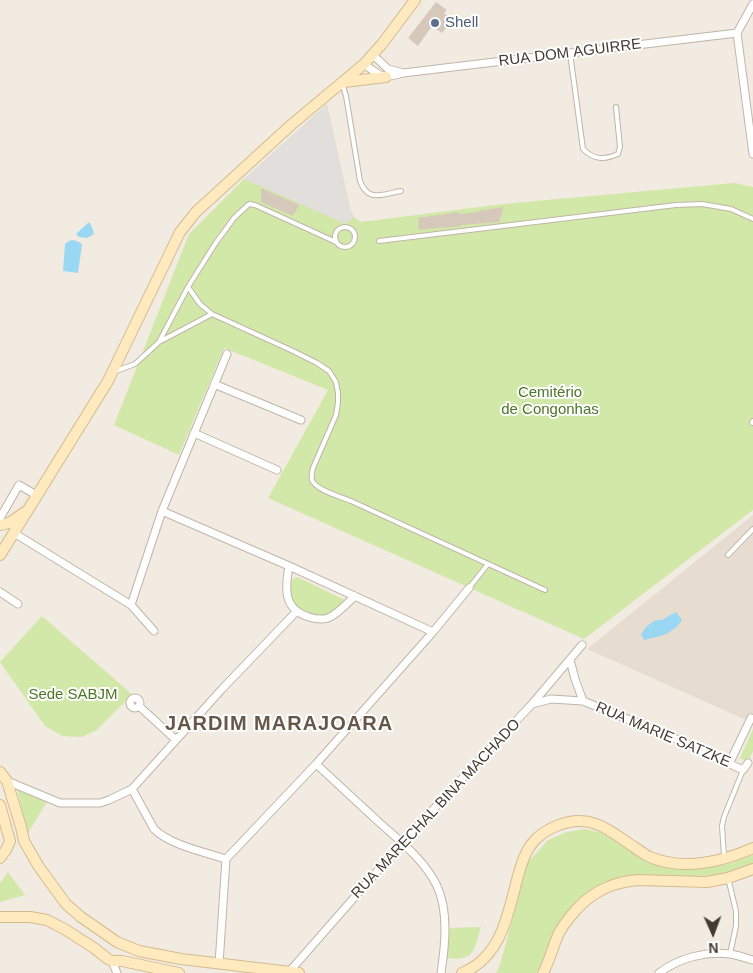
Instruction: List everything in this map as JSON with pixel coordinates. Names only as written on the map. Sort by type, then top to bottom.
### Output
[{"type":"street","points":[[3,551],[108,381],[180,232],[196,212],[292,125],[364,64],[394,29],[415,0]]},
{"type":"street","points":[[753,4],[737,33],[753,154]]},
{"type":"street","name":"RUA DOM AGUIRRE","points":[[386,77],[403,73],[737,33]]},
{"type":"street","points":[[373,55],[388,69],[403,73]]},
{"type":"street","points":[[364,64],[386,77]]},
{"type":"street","points":[[343,82],[386,77]]},
{"type":"street","points":[[131,605],[162,511],[227,354]]},
{"type":"street","points":[[214,384],[301,420]]},
{"type":"street","points":[[194,433],[277,470]]},
{"type":"street","points":[[0,518],[19,485],[38,496]]},
{"type":"street","points":[[0,524],[14,520],[30,508]]},
{"type":"street","points":[[162,511],[290,566],[433,632]]},
{"type":"street","points":[[0,530],[4,536],[3,551]]},
{"type":"street","points":[[14,533],[131,605],[154,632]]},
{"type":"street","points":[[290,566],[286,589],[288,598],[296,612],[316,619],[323,619],[330,617],[355,596]]},
{"type":"street","points":[[219,964],[226,859],[316,764],[433,632],[469,588]]},
{"type":"street","points":[[0,592],[18,604]]},
{"type":"street","points":[[3,782],[60,803],[100,803],[132,789],[222,689],[296,612]]},
{"type":"street","name":"RUA MARECHAL BINA MACHADO","points":[[294,972],[402,843],[532,704],[582,645]]},
{"type":"street","name":"RUA MARIE SATZKE","points":[[570,660],[583,701]]},
{"type":"street","name":"RUA MARIE SATZKE","points":[[532,704],[551,699],[583,701],[669,736],[743,770]]},
{"type":"street","points":[[139,706],[176,740]]},
{"type":"street","points":[[729,764],[751,718]]},
{"type":"street","points":[[743,770],[748,763]]},
{"type":"street","points":[[316,764],[402,843],[430,873],[442,902],[445,928],[441,973]]},
{"type":"street","points":[[0,772],[24,841],[39,867],[66,904],[117,942],[134,949],[181,959],[294,972]]},
{"type":"street","points":[[132,789],[154,829],[159,834],[178,844],[226,859]]},
{"type":"street","points":[[0,806],[10,841],[0,858]]},
{"type":"street","points":[[462,973],[475,967],[489,955],[501,935],[522,862],[528,849],[535,839],[559,825],[588,821],[599,824],[649,857],[662,861],[693,864],[724,859],[753,848]]},
{"type":"street","points":[[543,973],[564,925],[576,909],[589,897],[604,888],[626,881],[637,880],[707,882],[728,878],[753,869]]},
{"type":"street","points":[[0,917],[47,920],[66,930],[112,961],[117,973]]},
{"type":"street","points":[[659,973],[677,962],[708,953],[730,954],[753,960]]},
{"type":"street","points":[[112,961],[122,961],[178,973]]},
{"type":"lane","points":[[570,53],[583,150],[590,156],[607,158],[618,154],[620,147],[616,107]]},
{"type":"lane","points":[[343,82],[360,181],[363,188],[373,196],[401,192]]},
{"type":"lane","points":[[159,342],[188,287],[234,218],[249,204],[336,242],[342,247],[351,245],[356,237],[351,229],[344,227],[338,230],[335,236],[336,242]]},
{"type":"lane","points":[[379,242],[676,205],[702,204],[731,209],[753,219]]},
{"type":"lane","points":[[188,287],[200,304],[212,314],[301,355],[329,371],[336,382],[338,403],[336,415],[313,468],[312,480],[314,484],[319,488],[545,590]]},
{"type":"lane","points":[[112,372],[135,364],[159,342],[212,314]]},
{"type":"lane","points":[[728,555],[753,529]]},
{"type":"lane","points":[[469,588],[488,564]]},
{"type":"lane","points":[[724,859],[722,826],[743,770]]},
{"type":"lane","points":[[728,878],[736,911],[736,926],[730,954]]},
{"type":"shaded area","points":[[327,104],[350,209],[354,217],[346,224],[244,179]]},
{"type":"shaded area","points":[[753,515],[753,723],[587,649]]},
{"type":"green space","name":"Cemitério de Congonhas","points":[[327,104],[350,209],[354,217],[361,222],[503,204],[734,183],[753,187],[753,510],[584,639],[268,498],[328,390],[224,348],[179,455],[114,425],[189,234],[244,179]]},
{"type":"green space","points":[[297,577],[345,600],[326,615],[318,617],[310,615],[301,610],[290,596],[288,589],[290,582]]},
{"type":"green space","name":"Sede SABJM","points":[[42,616],[134,696],[128,699],[97,730],[82,737],[62,736],[45,726],[0,662]]},
{"type":"green space","points":[[753,729],[753,751],[748,762],[740,758]]},
{"type":"green space","points":[[17,788],[48,800],[28,833],[27,833]]},
{"type":"green space","points":[[585,829],[602,833],[636,854],[660,864],[692,868],[725,865],[753,855],[753,864],[724,875],[638,877],[600,886],[546,956],[536,973],[496,973],[500,965],[525,866],[548,840],[567,832]]},
{"type":"green space","points":[[8,872],[25,895],[0,902],[0,883]]},
{"type":"green space","points":[[481,927],[472,953],[463,958],[446,958],[448,928]]},
{"type":"water","points":[[89,222],[94,234],[87,238],[79,237],[76,234]]},
{"type":"water","points":[[73,240],[82,244],[78,273],[63,271],[65,244]]},
{"type":"water","points":[[676,612],[682,620],[674,629],[665,634],[644,640],[641,634],[647,626]]},
{"type":"building","name":"Shell","points":[[436,2],[447,10],[444,13],[453,20],[442,33],[432,26],[418,46],[408,38]]},
{"type":"building","points":[[261,188],[299,205],[293,216],[261,202]]},
{"type":"building","points":[[504,207],[499,222],[419,230],[418,218],[459,212],[459,214],[479,212]]},
{"type":"place","name":"Shell","points":[[435,23]]},
{"type":"district","name":"JARDIM MARAJOARA","points":[[279,724]]}]
